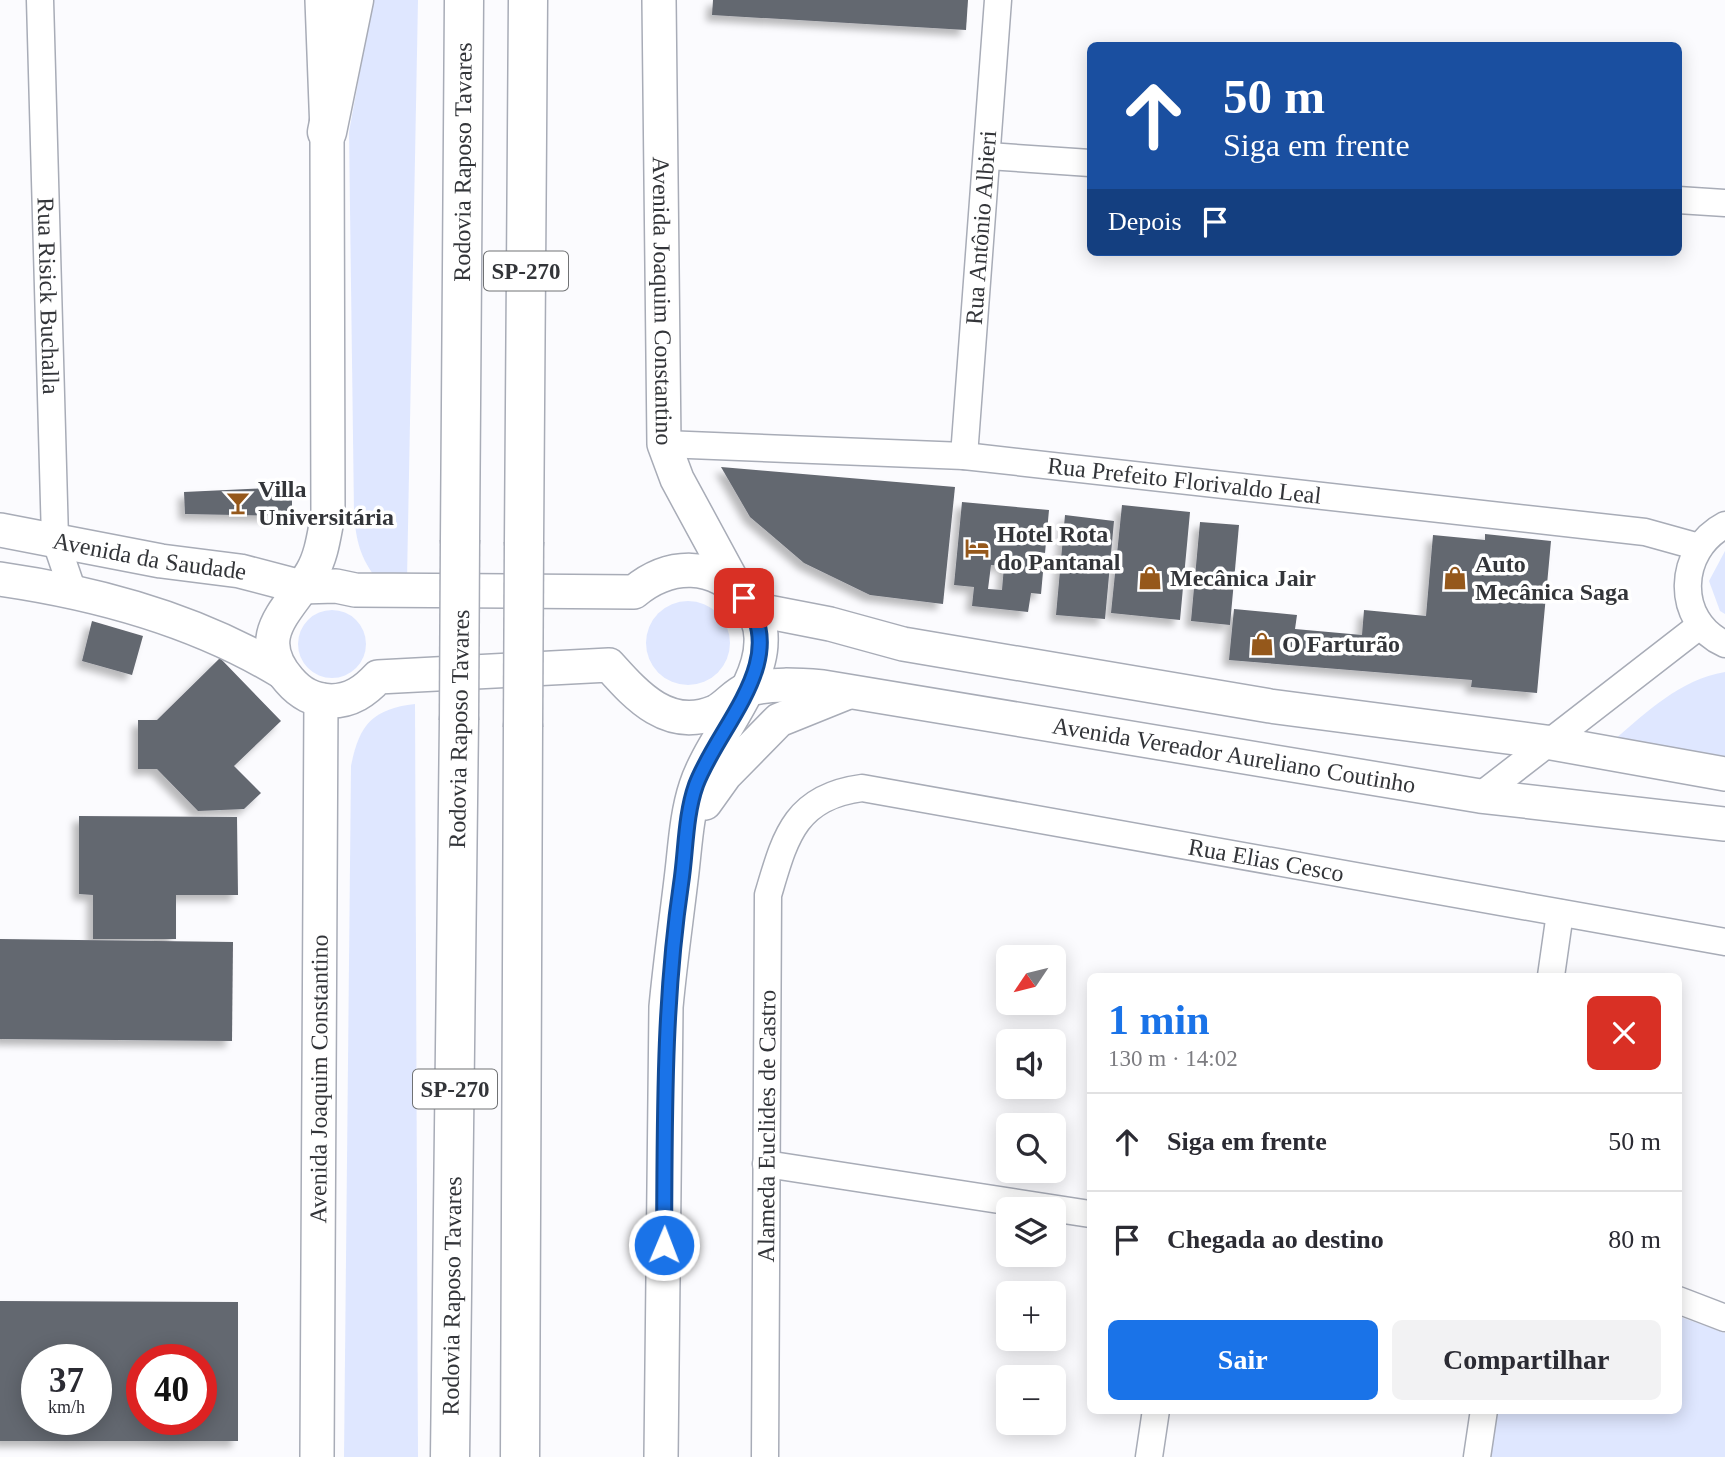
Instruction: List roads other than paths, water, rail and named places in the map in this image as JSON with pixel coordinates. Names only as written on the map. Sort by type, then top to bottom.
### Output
[{"type":"highway","points":[[327,132],[354,0]]},
{"type":"highway","name":"Rodovia Raposo Tavares","points":[[450,1457],[464,0]]},
{"type":"highway","name":"SP-270","points":[[520,1457],[528,0]]},
{"type":"street","name":"Rua Risick Buchalla","points":[[40,0],[55,539],[72,589]]},
{"type":"street","points":[[282,672],[273,648],[275,628],[317,560],[328,515],[327,132],[322,0]]},
{"type":"street","name":"Avenida Joaquim Constantino","points":[[659,0],[664,444],[677,479],[759,625],[761,649],[756,673],[696,784],[687,831],[666,1007],[662,1457]]},
{"type":"street","name":"Rua Antônio Albieri","points":[[964,456],[998,0]]},
{"type":"street","points":[[988,156],[1087,163]]},
{"type":"street","points":[[1682,200],[1725,203]]},
{"type":"street","name":"Rua Prefeito Florivaldo Leal","points":[[664,444],[964,456],[1645,531],[1699,547]]},
{"type":"street","points":[[1725,525],[1699,547],[1688,573],[1689,599],[1698,626],[1725,645]]},
{"type":"street","name":"Avenida da Saudade","points":[[0,530],[161,561],[240,571],[301,587],[336,586],[355,590],[634,592],[651,578],[672,571],[694,569],[715,574],[744,598]]},
{"type":"street","name":"Avenida da Saudade","points":[[0,579],[72,589],[240,646],[282,672],[299,691],[321,700]]},
{"type":"street","points":[[744,598],[903,644],[1270,706],[1546,742],[1725,774]]},
{"type":"street","points":[[1480,796],[1698,626]]},
{"type":"street","points":[[321,700],[353,697],[378,677],[609,665],[642,701],[664,713],[689,717],[714,712],[745,690]]},
{"type":"street","name":"Avenida Vereador Aureliano Coutinho","points":[[745,690],[798,685],[853,690],[1480,796],[1725,824]]},
{"type":"street","points":[[687,831],[724,775],[779,720],[853,690]]},
{"type":"street","name":"Avenida Joaquim Constantino","points":[[317,1457],[321,700]]},
{"type":"street","name":"Rua Elias Cesco","points":[[810,808],[844,790],[862,788],[1725,942]]},
{"type":"street","name":"Alameda Euclides de Castro","points":[[765,1457],[768,895],[789,829],[810,808]]},
{"type":"street","points":[[1550,973],[1560,913]]},
{"type":"street","points":[[766,1164],[1087,1214]]},
{"type":"street","points":[[1682,1302],[1725,1318]]},
{"type":"street","points":[[1149,1457],[1155,1414]]},
{"type":"street","points":[[1477,1457],[1483,1414]]},
{"type":"place","name":"Villa Universitária","points":[[238,503]]},
{"type":"place","name":"Hotel Rota do Pantanal","points":[[977,548]]},
{"type":"place","name":"Mecânica Jair","points":[[1150,578]]},
{"type":"place","name":"Auto Mecânica Saga","points":[[1455,578]]},
{"type":"place","name":"O Farturão","points":[[1262,644]]}]
